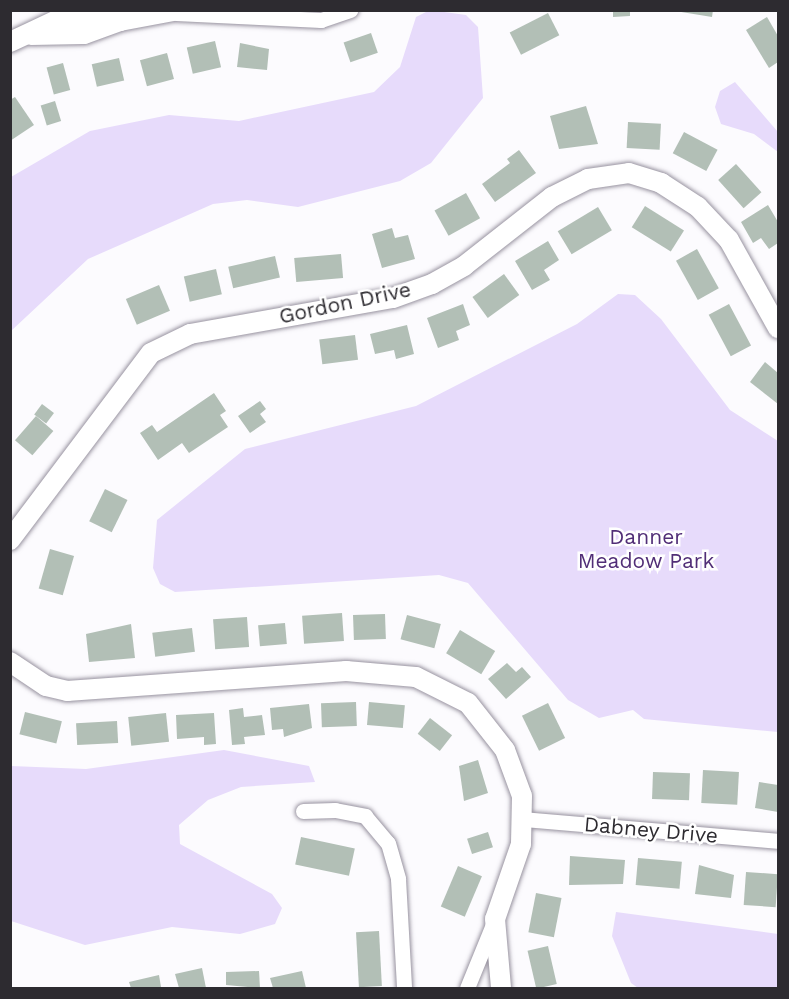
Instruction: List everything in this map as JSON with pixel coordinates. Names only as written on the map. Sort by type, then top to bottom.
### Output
[{"type":"street","points":[[10,42],[31,35],[84,34],[120,21],[178,12],[321,20],[350,10]]},
{"type":"street","name":"Gordon Drive","points":[[10,540],[151,353],[190,334],[393,298],[432,284],[464,266],[552,197],[588,179],[629,172],[661,183],[698,207],[729,240],[778,328]]},
{"type":"street","points":[[10,662],[46,686],[67,691],[346,671],[417,677],[468,703],[489,727],[515,772],[523,819],[521,844],[495,920],[467,988]]},
{"type":"street","points":[[303,812],[335,810],[364,816],[388,843],[398,879],[404,988]]},
{"type":"street","name":"Dabney Drive","points":[[523,819],[778,841]]},
{"type":"street","points":[[495,920],[501,988]]},
{"type":"green space","points":[[430,10],[466,15],[478,27],[483,98],[431,163],[400,181],[298,207],[247,200],[213,204],[88,259],[11,331],[11,177],[90,131],[169,115],[239,121],[374,92],[400,67],[416,17]]},
{"type":"green space","points":[[735,82],[778,132],[778,152],[754,134],[721,124],[715,107],[720,91]]},
{"type":"green space","name":"Danner Meadow Park","points":[[618,294],[635,295],[661,319],[730,410],[778,441],[778,732],[644,719],[633,710],[599,718],[568,700],[468,583],[439,575],[175,592],[160,584],[153,568],[157,520],[245,449],[416,406],[577,324]]},
{"type":"green space","points":[[224,750],[309,766],[315,782],[241,787],[208,800],[179,825],[180,844],[272,894],[282,908],[275,924],[240,934],[172,927],[85,945],[11,921],[11,766],[86,769]]},
{"type":"green space","points":[[616,912],[778,934],[778,988],[638,988],[631,983],[612,936]]},
{"type":"building","points":[[613,10],[630,10],[630,16],[613,17]]},
{"type":"building","points":[[669,10],[713,10],[712,17]]},
{"type":"building","points":[[548,13],[559,35],[521,55],[510,33]]},
{"type":"building","points":[[767,17],[778,36],[778,62],[769,68],[746,30]]},
{"type":"building","points":[[371,33],[378,53],[350,62],[344,42]]},
{"type":"building","points":[[215,41],[221,67],[193,74],[187,48]]},
{"type":"building","points":[[240,43],[269,49],[267,70],[237,67]]},
{"type":"building","points":[[167,53],[174,79],[147,86],[140,60]]},
{"type":"building","points":[[119,58],[124,80],[97,87],[92,64]]},
{"type":"building","points":[[63,63],[70,90],[54,94],[47,67]]},
{"type":"building","points":[[15,97],[34,125],[10,141],[10,100]]},
{"type":"building","points":[[55,101],[61,121],[47,125],[41,105]]},
{"type":"building","points":[[586,106],[598,144],[559,149],[550,116]]},
{"type":"building","points":[[628,122],[661,124],[660,150],[627,148]]},
{"type":"building","points":[[684,132],[718,150],[706,171],[673,153]]},
{"type":"building","points":[[519,150],[536,173],[495,202],[482,184],[510,163],[507,159]]},
{"type":"building","points":[[736,164],[761,192],[744,208],[718,180]]},
{"type":"building","points":[[466,193],[480,218],[449,236],[435,210]]},
{"type":"building","points":[[768,205],[778,222],[778,243],[769,249],[761,238],[753,243],[741,222]]},
{"type":"building","points":[[645,206],[684,230],[671,252],[632,227]]},
{"type":"building","points":[[598,207],[612,230],[572,254],[558,231]]},
{"type":"building","points":[[392,228],[395,238],[408,235],[415,259],[382,268],[372,234]]},
{"type":"building","points":[[548,241],[559,260],[544,270],[550,280],[532,290],[515,261]]},
{"type":"building","points":[[697,249],[719,288],[698,300],[676,261]]},
{"type":"building","points":[[341,254],[343,278],[296,282],[294,258]]},
{"type":"building","points":[[275,256],[280,277],[233,288],[228,267]]},
{"type":"building","points":[[216,269],[222,294],[190,302],[184,276]]},
{"type":"building","points":[[504,274],[519,295],[488,318],[472,297]]},
{"type":"building","points":[[159,285],[170,311],[137,325],[126,299]]},
{"type":"building","points":[[463,304],[470,325],[456,331],[459,340],[438,348],[427,318]]},
{"type":"building","points":[[729,304],[751,345],[731,356],[709,315]]},
{"type":"building","points":[[407,325],[414,354],[396,359],[394,350],[375,354],[370,334]]},
{"type":"building","points":[[355,335],[358,360],[322,364],[319,339]]},
{"type":"building","points":[[765,362],[778,373],[778,404],[750,382]]},
{"type":"building","points":[[214,393],[226,411],[220,415],[228,427],[189,453],[182,443],[158,460],[140,433],[152,425],[157,432]]},
{"type":"building","points":[[260,401],[266,409],[260,414],[266,422],[250,433],[238,416]]},
{"type":"building","points":[[42,404],[54,413],[46,423],[34,414]]},
{"type":"building","points":[[36,416],[53,431],[32,455],[15,440]]},
{"type":"building","points":[[105,489],[127,500],[112,532],[89,521]]},
{"type":"building","points":[[50,549],[74,556],[63,595],[39,588]]},
{"type":"building","points":[[342,613],[344,641],[304,644],[302,616]]},
{"type":"building","points":[[385,614],[386,639],[354,640],[353,615]]},
{"type":"building","points":[[407,615],[441,624],[434,648],[401,639]]},
{"type":"building","points":[[247,617],[249,647],[215,649],[213,619]]},
{"type":"building","points":[[285,623],[287,644],[260,646],[258,625]]},
{"type":"building","points":[[131,624],[135,658],[89,662],[86,634]]},
{"type":"building","points":[[192,628],[195,652],[155,657],[152,633]]},
{"type":"building","points":[[460,630],[495,651],[481,674],[446,653]]},
{"type":"building","points":[[507,663],[516,672],[522,667],[531,677],[506,699],[488,679]]},
{"type":"building","points":[[356,702],[357,726],[322,727],[321,703]]},
{"type":"building","points":[[369,702],[405,705],[403,728],[367,725]]},
{"type":"building","points":[[548,703],[565,738],[539,751],[522,716]]},
{"type":"building","points":[[309,704],[312,728],[284,737],[283,729],[272,730],[270,708]]},
{"type":"building","points":[[243,708],[244,717],[262,715],[265,735],[244,737],[245,744],[232,745],[229,710]]},
{"type":"building","points":[[25,712],[62,721],[56,744],[19,734]]},
{"type":"building","points":[[166,713],[169,742],[131,746],[128,717]]},
{"type":"building","points":[[214,713],[216,744],[204,745],[204,737],[177,739],[176,715]]},
{"type":"building","points":[[430,718],[452,735],[440,751],[418,734]]},
{"type":"building","points":[[117,721],[118,743],[77,745],[76,723]]},
{"type":"building","points":[[478,760],[488,793],[464,801],[459,766]]},
{"type":"building","points":[[703,770],[739,772],[737,805],[701,803]]},
{"type":"building","points":[[653,772],[690,773],[689,800],[652,799]]},
{"type":"building","points":[[759,782],[778,785],[778,812],[755,808]]},
{"type":"building","points":[[488,832],[493,847],[472,854],[467,839]]},
{"type":"building","points":[[301,837],[355,848],[349,876],[295,864]]},
{"type":"building","points":[[570,856],[625,860],[623,884],[569,885]]},
{"type":"building","points":[[638,858],[682,862],[679,889],[636,885]]},
{"type":"building","points":[[699,865],[734,875],[731,898],[695,894]]},
{"type":"building","points":[[458,866],[482,876],[465,917],[441,907]]},
{"type":"building","points":[[746,872],[778,874],[776,907],[744,905]]},
{"type":"building","points":[[536,893],[562,898],[554,937],[528,932]]},
{"type":"building","points":[[379,931],[382,986],[359,987],[356,932]]},
{"type":"building","points":[[548,946],[557,984],[536,988],[528,951]]},
{"type":"building","points":[[202,968],[206,988],[179,988],[175,974]]},
{"type":"building","points":[[259,971],[260,988],[226,985],[226,972]]},
{"type":"building","points":[[302,971],[306,988],[273,988],[270,978]]},
{"type":"building","points":[[159,975],[161,987],[131,988],[129,982]]}]
